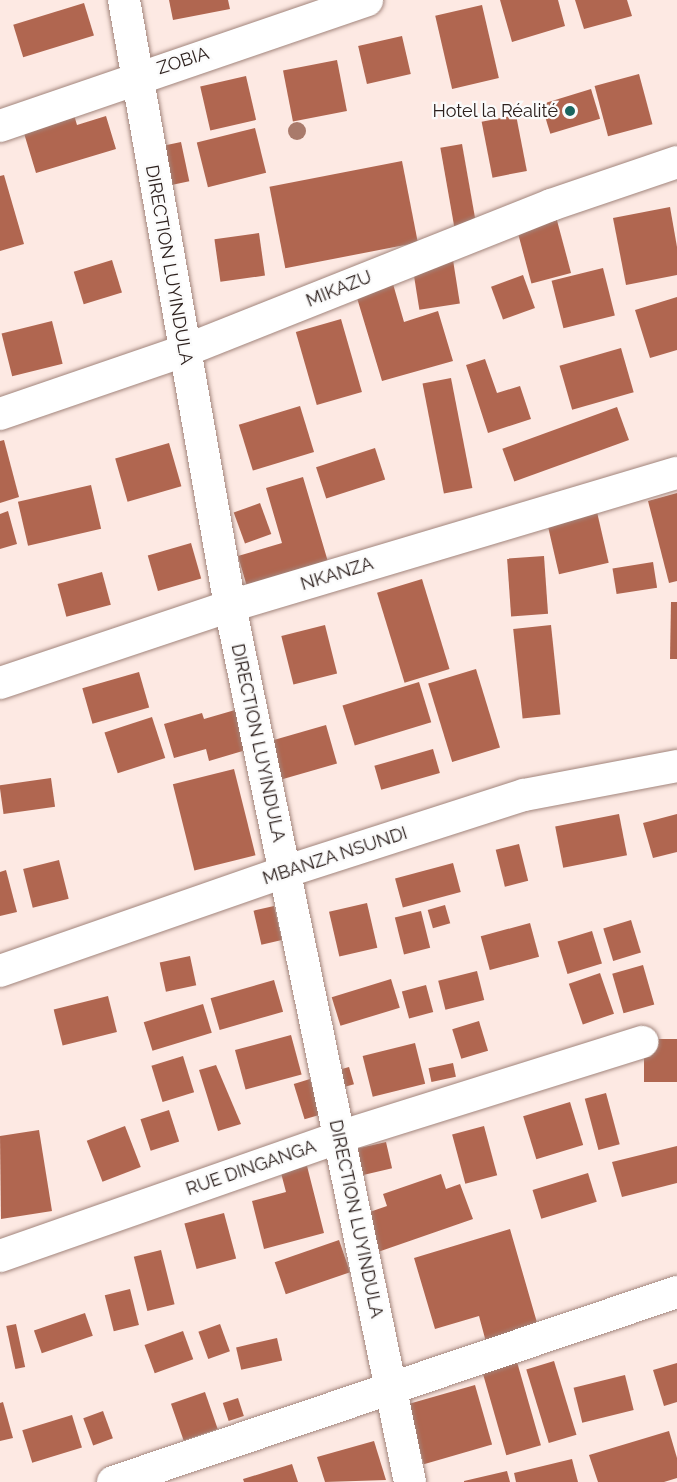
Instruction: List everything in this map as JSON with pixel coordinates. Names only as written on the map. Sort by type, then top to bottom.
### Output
[{"type":"street","name":"DIRECTION LUYINDULA","points":[[124,0],[230,606],[410,1482]]},
{"type":"street","name":"ZOBIA","points":[[0,126],[136,76],[367,0]]},
{"type":"street","name":"MIKAZU","points":[[0,414],[184,351],[551,205],[677,162]]},
{"type":"street","name":"NKANZA","points":[[0,683],[230,606],[677,473]]},
{"type":"street","name":"MBANZA NSUNDI","points":[[0,971],[284,872],[524,795],[677,766]]},
{"type":"street","name":"RUE DINGANGA","points":[[0,1256],[339,1137],[642,1042]]},
{"type":"street","points":[[113,1482],[677,1292]]},
{"type":"building","points":[[169,0],[228,0],[230,9],[173,20]]},
{"type":"building","points":[[500,0],[558,0],[565,26],[512,42]]},
{"type":"building","points":[[575,0],[627,0],[632,16],[584,29]]},
{"type":"building","points":[[84,3],[94,36],[23,57],[13,25]]},
{"type":"building","points":[[482,5],[499,78],[452,89],[435,16]]},
{"type":"building","points":[[402,36],[411,74],[367,84],[358,46]]},
{"type":"building","points":[[337,60],[347,111],[293,122],[283,70]]},
{"type":"building","points":[[639,74],[652,124],[608,136],[595,86]]},
{"type":"building","points":[[246,76],[256,120],[210,130],[200,87]]},
{"type":"building","name":"Hotel la Réalité","points":[[591,89],[600,119],[550,134],[541,104]]},
{"type":"building","points":[[74,115],[77,125],[106,116],[116,149],[36,173],[23,130]]},
{"type":"building","points":[[516,115],[527,171],[493,178],[482,122]]},
{"type":"building","points":[[255,128],[266,173],[208,187],[197,143]]},
{"type":"building","points":[[181,142],[189,181],[173,185],[164,146]]},
{"type":"building","points":[[462,144],[476,223],[454,227],[440,148]]},
{"type":"building","points":[[402,161],[418,242],[285,268],[269,187]]},
{"type":"building","points":[[4,175],[24,244],[0,251],[0,176]]},
{"type":"building","points":[[670,207],[677,247],[677,275],[626,285],[613,218]]},
{"type":"building","points":[[555,213],[571,273],[531,283],[515,224]]},
{"type":"building","points":[[259,233],[265,276],[220,282],[214,239]]},
{"type":"building","points":[[112,260],[122,293],[84,304],[74,272]]},
{"type":"building","points":[[453,260],[460,303],[419,310],[413,266]]},
{"type":"building","points":[[603,268],[615,316],[563,328],[552,281]]},
{"type":"building","points":[[523,275],[535,308],[503,320],[491,287]]},
{"type":"building","points":[[391,277],[404,322],[438,311],[453,361],[382,381],[354,288]]},
{"type":"building","points":[[677,297],[677,350],[650,358],[635,310]]},
{"type":"building","points":[[341,319],[362,392],[317,405],[296,332]]},
{"type":"building","points":[[52,321],[63,364],[12,376],[2,334]]},
{"type":"building","points":[[621,348],[634,392],[572,410],[559,366]]},
{"type":"building","points":[[485,359],[497,393],[520,386],[531,419],[488,433],[466,365]]},
{"type":"building","points":[[451,378],[472,488],[444,493],[423,384]]},
{"type":"building","points":[[300,406],[314,452],[253,471],[239,425]]},
{"type":"building","points":[[617,407],[629,440],[514,482],[502,449]]},
{"type":"building","points":[[4,440],[19,497],[0,503],[0,441]]},
{"type":"building","points":[[169,443],[181,486],[128,502],[115,458]]},
{"type":"building","points":[[375,448],[385,479],[326,499],[316,467]]},
{"type":"building","points":[[303,477],[331,572],[250,597],[238,556],[282,543],[266,488]]},
{"type":"building","points":[[91,485],[101,529],[28,546],[18,502]]},
{"type":"building","points":[[677,493],[677,581],[669,583],[648,501]]},
{"type":"building","points":[[260,503],[271,534],[245,544],[234,513]]},
{"type":"building","points":[[8,511],[17,544],[0,549],[0,514]]},
{"type":"building","points":[[597,512],[609,563],[559,574],[547,523]]},
{"type":"building","points":[[191,543],[201,579],[158,591],[148,555]]},
{"type":"building","points":[[544,556],[548,614],[511,616],[507,559]]},
{"type":"building","points":[[653,562],[657,588],[617,594],[613,568]]},
{"type":"building","points":[[102,572],[111,605],[66,617],[58,584]]},
{"type":"building","points":[[422,579],[449,669],[405,683],[377,593]]},
{"type":"building","points":[[671,602],[677,602],[677,659],[670,659]]},
{"type":"building","points":[[325,625],[337,674],[293,684],[281,636]]},
{"type":"building","points":[[551,625],[560,715],[523,718],[513,629]]},
{"type":"building","points":[[476,669],[500,747],[452,762],[428,684]]},
{"type":"building","points":[[139,672],[149,708],[92,724],[82,688]]},
{"type":"building","points":[[419,682],[431,722],[355,746],[342,705]]},
{"type":"building","points":[[235,710],[246,750],[209,761],[206,749],[174,758],[164,724],[202,713],[204,719]]},
{"type":"building","points":[[152,717],[165,758],[118,773],[104,732]]},
{"type":"building","points":[[326,725],[337,763],[274,782],[263,743]]},
{"type":"building","points":[[433,749],[440,773],[381,790],[374,766]]},
{"type":"building","points":[[234,769],[256,855],[194,871],[173,784]]},
{"type":"building","points":[[51,778],[55,807],[4,814],[0,785]]},
{"type":"building","points":[[619,814],[627,855],[563,868],[555,826]]},
{"type":"building","points":[[677,814],[677,852],[653,858],[643,823]]},
{"type":"building","points":[[519,844],[528,881],[505,887],[496,850]]},
{"type":"building","points":[[59,860],[69,899],[33,908],[23,869]]},
{"type":"building","points":[[453,863],[461,892],[403,908],[395,879]]},
{"type":"building","points":[[6,870],[17,912],[0,916],[0,872]]},
{"type":"building","points":[[367,903],[377,948],[339,957],[329,912]]},
{"type":"building","points":[[445,905],[450,923],[433,928],[428,910]]},
{"type":"building","points":[[274,906],[282,940],[261,945],[254,911]]},
{"type":"building","points":[[421,911],[430,948],[404,954],[395,918]]},
{"type":"building","points":[[631,920],[641,953],[613,961],[603,928]]},
{"type":"building","points":[[530,923],[539,957],[490,970],[481,936]]},
{"type":"building","points":[[592,931],[602,964],[568,974],[558,942]]},
{"type":"building","points":[[190,956],[196,985],[166,992],[160,962]]},
{"type":"building","points":[[643,965],[654,1004],[624,1013],[612,974]]},
{"type":"building","points":[[477,971],[484,1000],[445,1010],[438,981]]},
{"type":"building","points":[[600,973],[614,1014],[583,1024],[569,984]]},
{"type":"building","points":[[391,979],[400,1008],[340,1026],[332,997]]},
{"type":"building","points":[[274,980],[283,1012],[220,1030],[211,998]]},
{"type":"building","points":[[426,985],[433,1012],[409,1019],[402,991]]},
{"type":"building","points":[[108,996],[117,1032],[63,1045],[54,1010]]},
{"type":"building","points":[[203,1004],[212,1033],[152,1051],[144,1022]]},
{"type":"building","points":[[479,1021],[488,1051],[461,1059],[452,1029]]},
{"type":"building","points":[[291,1035],[302,1075],[246,1090],[235,1050]]},
{"type":"building","points":[[644,1039],[677,1039],[677,1082],[644,1082]]},
{"type":"building","points":[[415,1043],[425,1084],[373,1097],[363,1056]]},
{"type":"building","points":[[183,1056],[194,1092],[163,1102],[151,1066]]},
{"type":"building","points":[[453,1063],[456,1077],[431,1082],[429,1068]]},
{"type":"building","points":[[216,1065],[241,1124],[218,1131],[199,1070]]},
{"type":"building","points":[[349,1067],[354,1084],[333,1090],[328,1073]]},
{"type":"building","points":[[310,1079],[321,1114],[305,1119],[294,1084]]},
{"type":"building","points":[[606,1093],[620,1144],[598,1150],[585,1099]]},
{"type":"building","points":[[570,1102],[583,1145],[536,1159],[523,1116]]},
{"type":"building","points":[[169,1110],[179,1141],[151,1151],[140,1119]]},
{"type":"building","points":[[125,1126],[141,1167],[102,1182],[87,1141]]},
{"type":"building","points":[[484,1126],[497,1175],[465,1184],[452,1135]]},
{"type":"building","points":[[39,1130],[52,1211],[1,1219],[0,1136]]},
{"type":"building","points":[[386,1142],[392,1168],[358,1176],[352,1150]]},
{"type":"building","points":[[677,1146],[677,1183],[622,1197],[612,1162]]},
{"type":"building","points":[[307,1166],[324,1233],[264,1249],[252,1201],[286,1192],[281,1173]]},
{"type":"building","points":[[588,1173],[597,1202],[541,1219],[533,1190]]},
{"type":"building","points":[[441,1174],[446,1189],[460,1184],[473,1219],[375,1253],[361,1215],[387,1206],[383,1194]]},
{"type":"building","points":[[224,1213],[236,1258],[197,1269],[184,1224]]},
{"type":"building","points":[[510,1229],[538,1326],[486,1342],[479,1316],[435,1329],[414,1258]]},
{"type":"building","points":[[339,1240],[350,1272],[286,1294],[275,1262]]},
{"type":"building","points":[[161,1250],[175,1304],[147,1311],[134,1257]]},
{"type":"building","points":[[130,1289],[139,1325],[114,1331],[105,1295]]},
{"type":"building","points":[[85,1313],[93,1336],[42,1353],[34,1331]]},
{"type":"building","points":[[16,1324],[25,1367],[15,1369],[6,1326]]},
{"type":"building","points":[[220,1324],[230,1351],[208,1359],[198,1332]]},
{"type":"building","points":[[183,1331],[193,1359],[155,1373],[144,1345]]},
{"type":"building","points":[[277,1338],[282,1360],[241,1370],[236,1347]]},
{"type":"building","points":[[515,1355],[541,1445],[506,1455],[480,1365]]},
{"type":"building","points":[[554,1361],[577,1435],[549,1443],[526,1369]]},
{"type":"building","points":[[677,1363],[677,1402],[664,1406],[653,1370]]},
{"type":"building","points":[[625,1375],[634,1410],[582,1423],[574,1388]]},
{"type":"building","points":[[475,1385],[492,1445],[424,1464],[407,1405]]},
{"type":"building","points":[[205,1392],[218,1429],[184,1441],[171,1404]]},
{"type":"building","points":[[238,1398],[244,1416],[229,1421],[223,1403]]},
{"type":"building","points":[[3,1402],[13,1438],[0,1441],[0,1403]]},
{"type":"building","points":[[103,1411],[113,1438],[93,1445],[83,1418]]},
{"type":"building","points":[[72,1415],[82,1448],[32,1463],[22,1430]]},
{"type":"building","points":[[669,1431],[677,1458],[677,1478],[664,1482],[598,1482],[589,1455]]},
{"type":"building","points":[[374,1441],[386,1480],[325,1482],[317,1457]]},
{"type":"building","points":[[572,1459],[578,1482],[516,1482],[514,1473]]},
{"type":"building","points":[[292,1464],[298,1482],[244,1482],[243,1479]]},
{"type":"building","points":[[507,1471],[510,1482],[464,1482],[464,1481]]},
{"type":"place","name":"Hotel la Réalité","points":[[570,111]]}]
